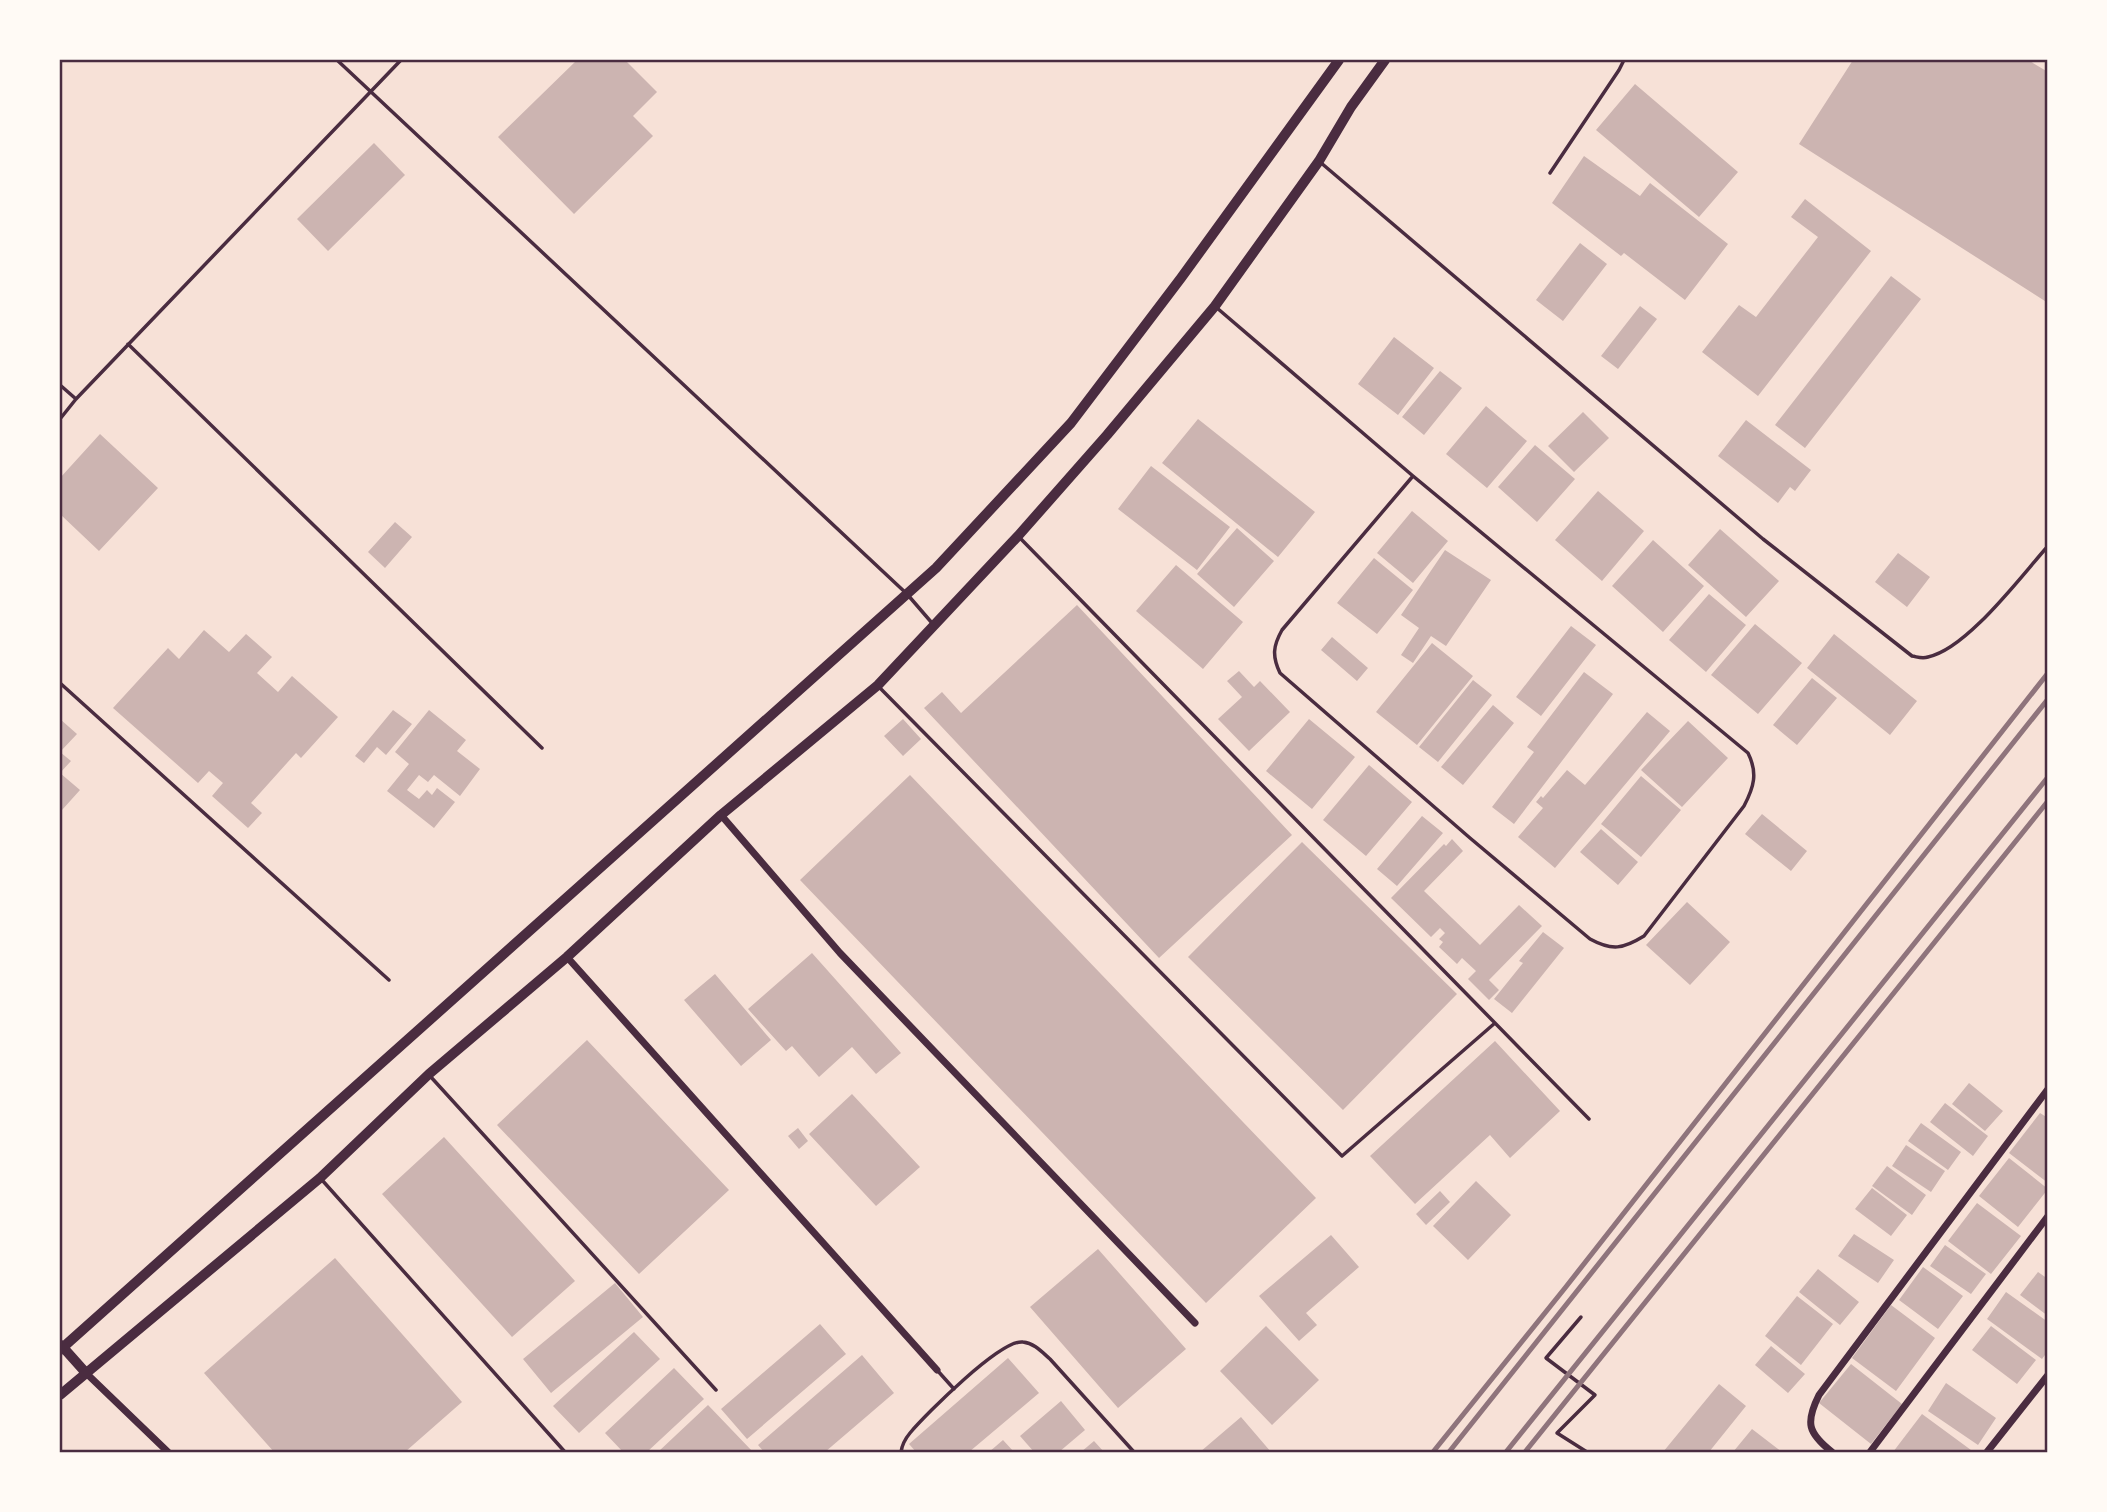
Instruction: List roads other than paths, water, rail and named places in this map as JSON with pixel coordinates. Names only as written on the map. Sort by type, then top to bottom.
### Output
[{"type":"street","points":[[168,1452],[61,1347],[936,568],[1071,423],[1181,278],[1339,60]]},
{"type":"street","points":[[60,1395],[320,1178],[429,1074],[567,957],[721,815],[878,685],[1018,536],[1215,306],[1319,161],[1351,107],[1385,60]]},
{"type":"street","points":[[721,815],[840,953],[1195,1323]]},
{"type":"street","points":[[567,957],[937,1370]]},
{"type":"street","points":[[1832,1452],[1813,1434],[1809,1422],[1819,1395],[2048,1089]]},
{"type":"street","points":[[1870,1452],[2048,1216]]},
{"type":"street","points":[[1987,1452],[2048,1375]]},
{"type":"lane","points":[[337,60],[907,594],[933,625]]},
{"type":"lane","points":[[60,419],[128,344],[401,60]]},
{"type":"lane","points":[[1550,173],[1624,60]]},
{"type":"lane","points":[[1319,161],[1763,539],[1912,656],[1924,659],[1937,655],[1959,640],[1993,609],[2048,546]]},
{"type":"lane","points":[[1215,306],[1413,476],[1748,753],[1754,765],[1755,777],[1744,806],[1644,936],[1628,946],[1602,945],[1590,939],[1280,673],[1273,659],[1275,643],[1282,630],[1413,476]]},
{"type":"lane","points":[[128,344],[542,748]]},
{"type":"lane","points":[[60,385],[76,399]]},
{"type":"lane","points":[[1018,536],[1589,1119]]},
{"type":"lane","points":[[60,683],[389,980]]},
{"type":"lane","points":[[878,685],[1342,1156],[1495,1023]]},
{"type":"lane","points":[[429,1074],[716,1390]]},
{"type":"lane","points":[[320,1178],[565,1452]]},
{"type":"lane","points":[[901,1452],[909,1434],[954,1389],[995,1353],[1009,1344],[1022,1341],[1035,1346],[1051,1359],[1134,1452]]},
{"type":"lane","points":[[937,1370],[954,1389]]},
{"type":"railway","points":[[1433,1452],[2048,673]]},
{"type":"railway","points":[[1449,1452],[2048,699]]},
{"type":"railway","points":[[1506,1452],[2048,777]]},
{"type":"railway","points":[[1525,1452],[2048,801]]}]
